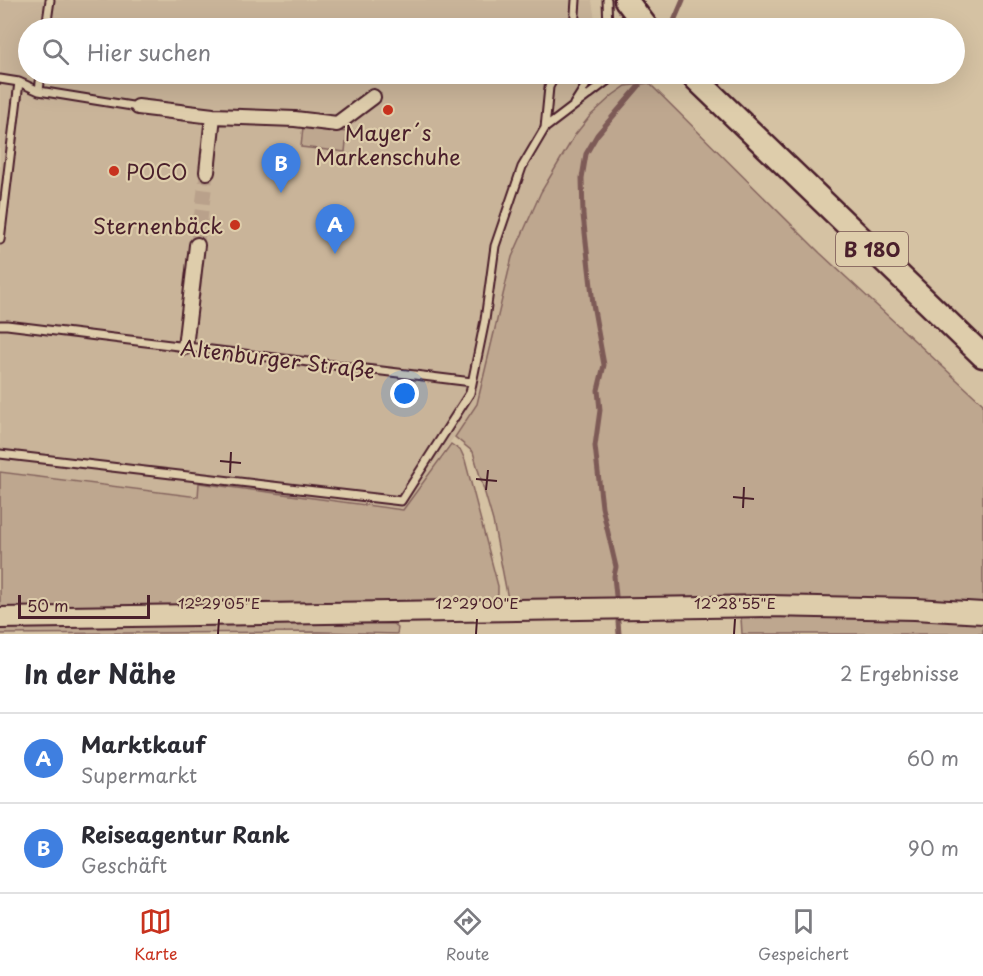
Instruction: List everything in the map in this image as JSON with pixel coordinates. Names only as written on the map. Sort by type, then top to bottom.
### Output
[{"type":"main road","points":[[626,0],[640,18]]},
{"type":"main road","name":"B 180","points":[[701,84],[983,356]]},
{"type":"street","points":[[138,107],[213,116],[295,119],[337,124],[374,97]]},
{"type":"street","points":[[207,172],[213,116]]},
{"type":"street","points":[[185,346],[197,245]]},
{"type":"street","points":[[0,618],[769,606],[915,609],[983,614]]},
{"type":"lane","points":[[47,18],[50,0]]},
{"type":"lane","points":[[575,18],[576,0]]},
{"type":"lane","points":[[607,0],[608,18]]},
{"type":"lane","points":[[0,79],[18,82]]},
{"type":"lane","points":[[0,240],[19,84]]},
{"type":"lane","points":[[23,84],[39,91],[138,107]]},
{"type":"lane","points":[[39,91],[40,84]]},
{"type":"lane","points":[[545,128],[551,84]]},
{"type":"lane","points":[[572,108],[588,84]]},
{"type":"lane","points":[[0,454],[401,501],[470,393],[485,320],[495,246],[522,167],[545,128],[603,84]]},
{"type":"lane","name":"Altenburger Straße","points":[[0,325],[472,382]]},
{"type":"shaded area","points":[[0,0],[592,0],[595,18],[18,18],[18,84],[625,84],[626,86],[590,116],[575,135],[541,192],[512,257],[477,404],[403,510],[199,483],[198,497],[0,472]]},
{"type":"shaded area","points":[[650,84],[820,253],[983,404],[983,634],[742,634],[740,601],[512,602],[508,599],[493,521],[473,452],[455,437],[477,404],[512,257],[541,192],[575,135],[590,116],[626,86]]},
{"type":"shaded area","points":[[303,127],[347,132],[345,152],[301,147]]},
{"type":"shaded area","points":[[451,444],[461,451],[465,460],[498,586],[496,600],[491,603],[0,609],[0,472],[198,497],[199,483],[403,510]]},
{"type":"shaded area","points":[[393,624],[398,628],[397,634],[319,632],[0,634],[0,627]]},
{"type":"waterway","points":[[675,18],[683,0]]},
{"type":"waterway","points":[[616,596],[614,576],[616,567],[602,507],[595,446],[600,410],[598,390],[604,365],[593,304],[583,215],[582,178],[586,154],[597,135],[639,86]]},
{"type":"waterway","points":[[618,622],[619,634]]},
{"type":"tunnel","points":[[197,245],[207,172]]},
{"type":"place","name":"Mayer´s Markenschuhe","points":[[388,110]]},
{"type":"place","name":"POCO","points":[[114,171]]},
{"type":"place","name":"Reiseagentur Rank","points":[[281,193]]},
{"type":"place","name":"Sternenbäck","points":[[235,225]]},
{"type":"place","name":"Marktkauf","points":[[335,254]]}]
